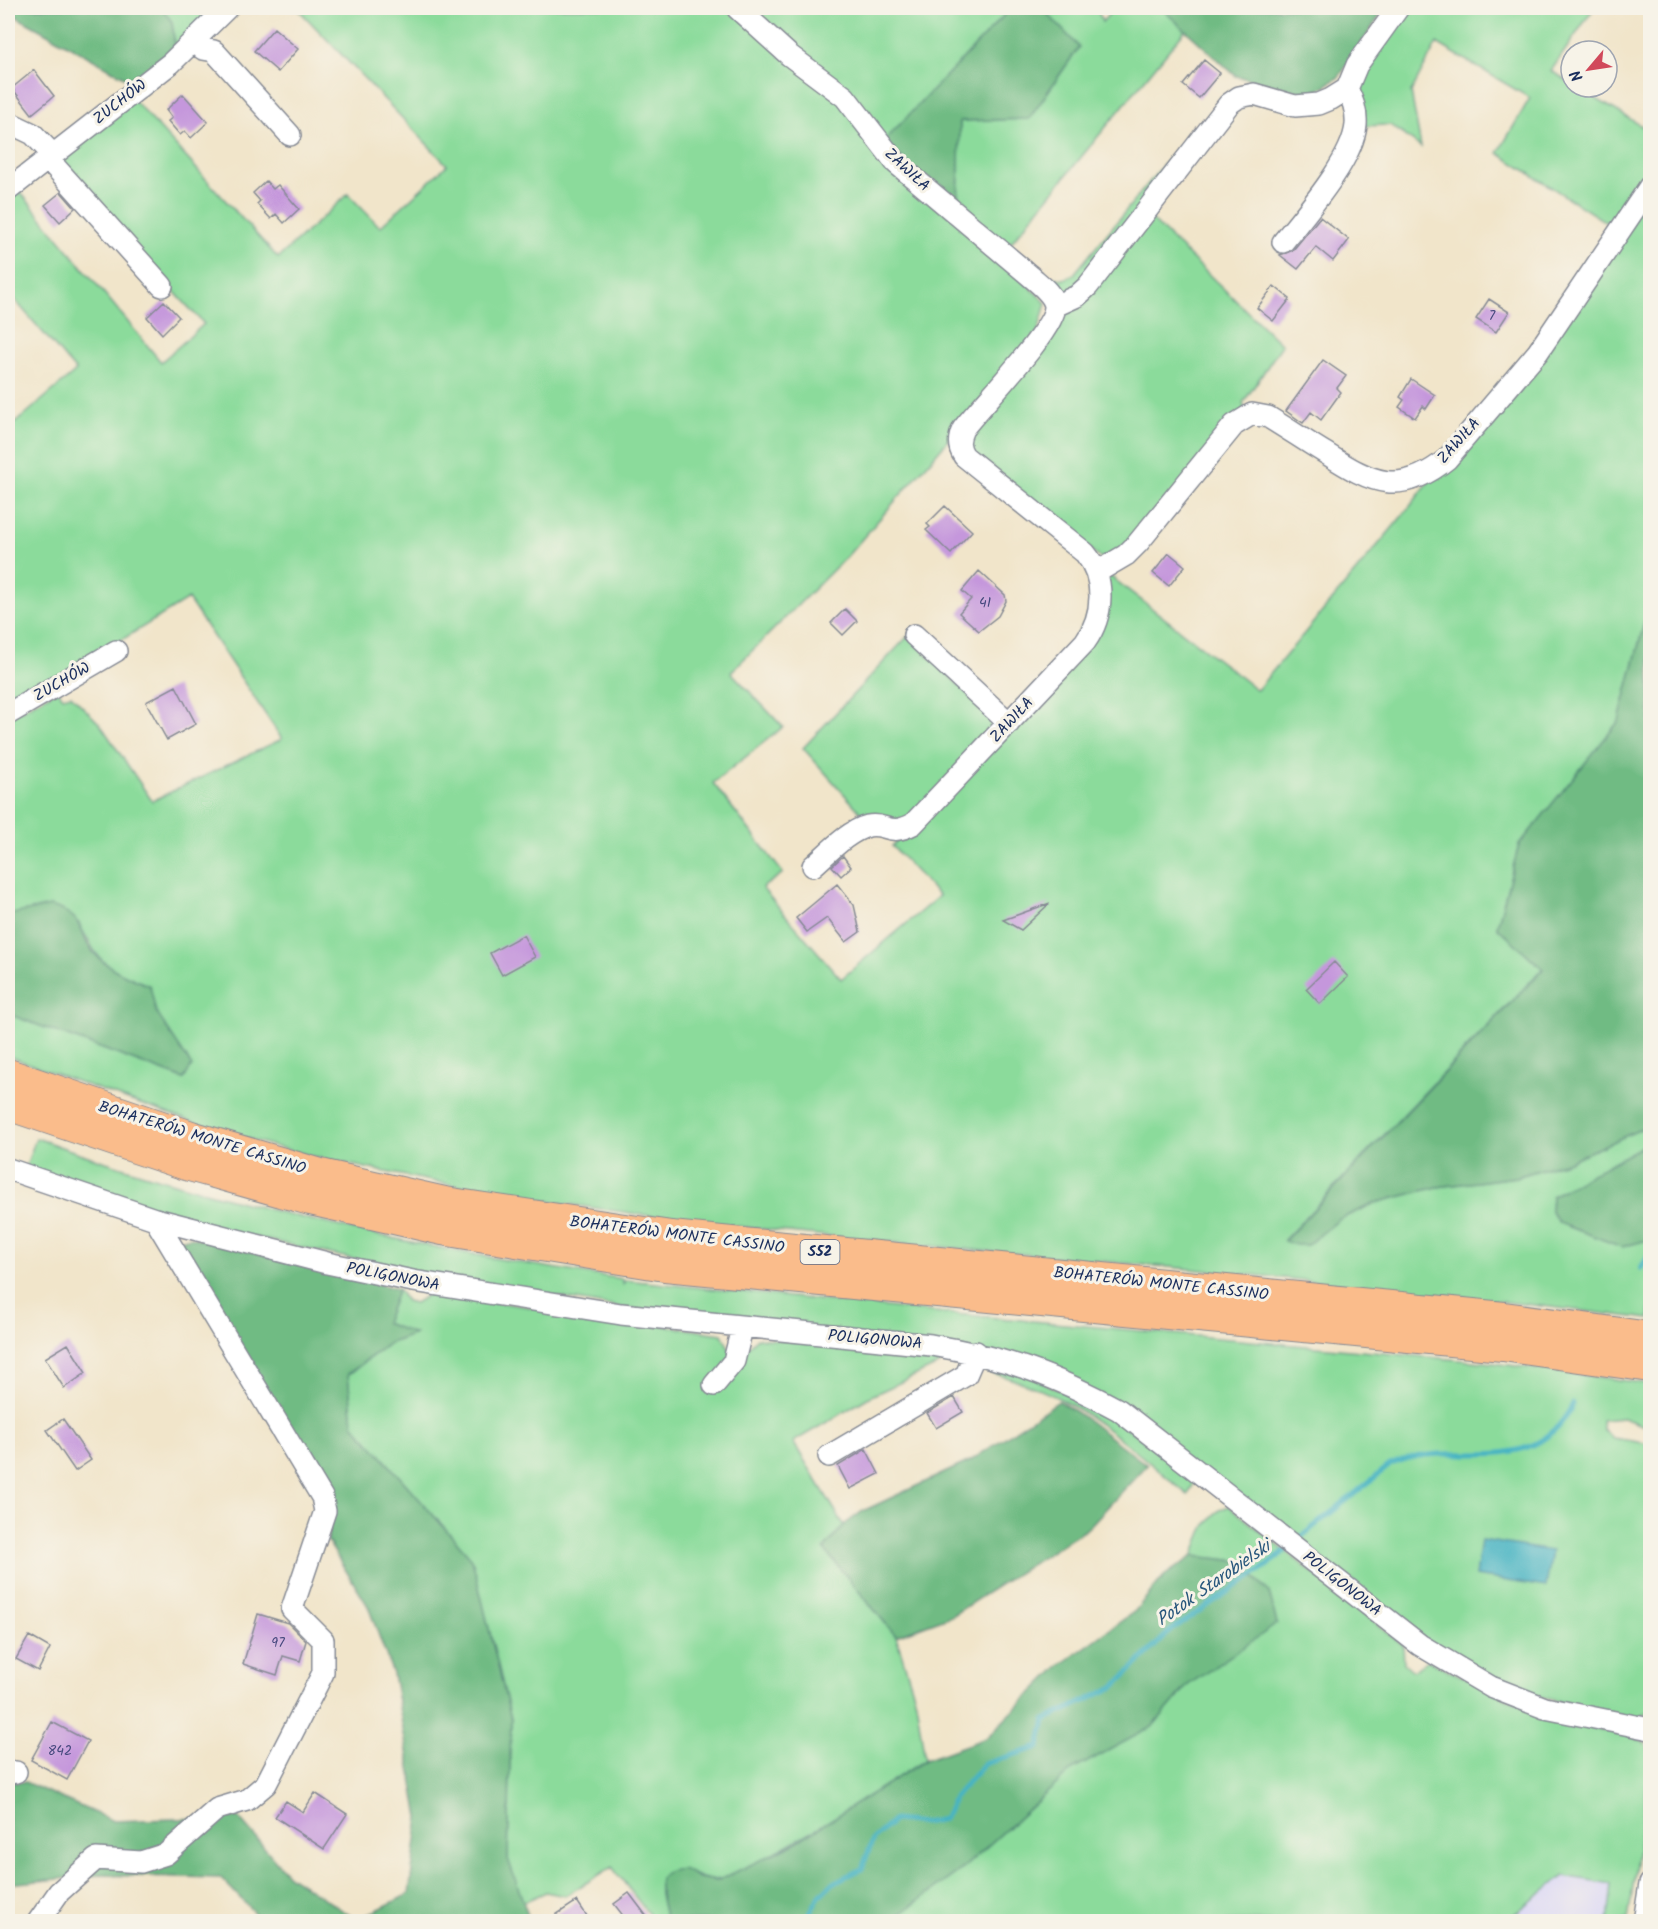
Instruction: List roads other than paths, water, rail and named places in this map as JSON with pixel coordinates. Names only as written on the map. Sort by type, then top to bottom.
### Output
[{"type":"highway","name":"BOHATERÓW MONTE CASSINO","points":[[8,1075],[191,1137],[321,1175],[445,1203],[671,1237],[1504,1318],[1650,1338]]},
{"type":"highway","name":"BOHATERÓW MONTE CASSINO","points":[[8,1104],[186,1164],[310,1199],[442,1229],[653,1263],[1503,1345],[1650,1365]]},
{"type":"street","name":"ZUCHÓW","points":[[8,190],[195,42],[227,8]]},
{"type":"street","name":"ZAWIŁA","points":[[737,8],[789,55],[845,97],[896,163],[1035,280],[1052,298],[1054,306]]},
{"type":"street","points":[[1097,572],[1085,554],[964,456],[958,441],[963,429],[1041,335],[1054,306],[1077,296],[1088,286],[1188,155],[1239,97],[1254,94],[1295,106],[1308,106],[1331,99],[1347,89],[1357,65],[1398,8]]},
{"type":"street","points":[[195,42],[204,49],[214,51],[290,135]]},
{"type":"street","points":[[1283,242],[1329,182],[1353,141],[1356,114],[1347,89]]},
{"type":"street","points":[[8,122],[33,134],[50,157],[162,286]]},
{"type":"street","name":"ZAWIŁA","points":[[813,866],[864,827],[877,826],[894,831],[913,824],[1092,633],[1100,596],[1097,572],[1125,555],[1138,543],[1234,424],[1252,414],[1268,417],[1369,479],[1399,482],[1425,474],[1447,459],[1538,352],[1650,186]]},
{"type":"street","points":[[914,635],[1009,723]]},
{"type":"street","name":"ZUCHÓW","points":[[8,714],[116,651]]},
{"type":"street","name":"POLIGONOWA","points":[[8,1169],[155,1218],[327,1263],[414,1281],[599,1311],[742,1328],[931,1345],[976,1352],[1028,1366],[1072,1384],[1119,1410],[1420,1645],[1491,1687],[1545,1708],[1650,1730]]},
{"type":"street","points":[[38,1922],[59,1892],[96,1858],[141,1862],[166,1854],[217,1809],[247,1800],[266,1784],[322,1673],[323,1640],[292,1609],[325,1511],[317,1485],[236,1356],[155,1218]]},
{"type":"street","points":[[714,1386],[734,1361],[742,1328]]},
{"type":"street","points":[[829,1456],[966,1375],[976,1352]]},
{"type":"street","points":[[1644,1922],[1650,1884]]},
{"type":"water","points":[[1481,1540],[1552,1551],[1546,1587],[1476,1576]]},
{"type":"waterway","points":[[1641,1268],[1650,1253]]},
{"type":"waterway","name":"Potok Starobielski","points":[[1296,1541],[1390,1465],[1414,1457],[1439,1454],[1490,1454],[1514,1451],[1536,1443],[1556,1429],[1573,1404]]},
{"type":"waterway","name":"Potok Starobielski","points":[[806,1922],[816,1902],[827,1888],[862,1869],[873,1839],[894,1820],[924,1823],[944,1819],[954,1798],[984,1764],[1039,1747],[1045,1720],[1114,1687],[1170,1631],[1268,1565],[1287,1549]]}]
